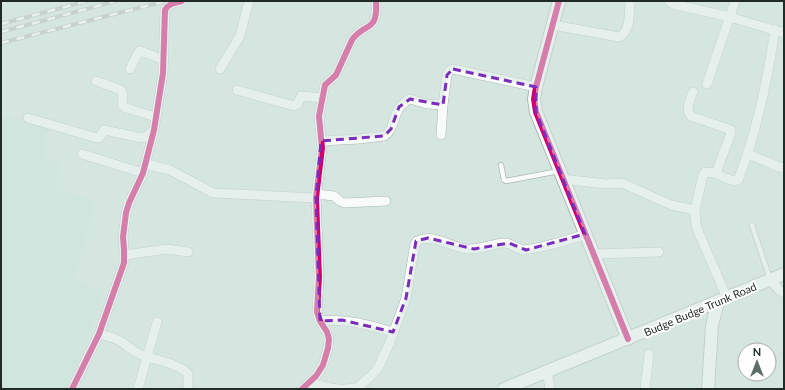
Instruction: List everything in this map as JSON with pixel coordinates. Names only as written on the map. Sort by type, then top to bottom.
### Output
[{"type":"street","points":[[72,389],[100,334],[124,263],[123,236],[126,213],[144,168],[154,130],[163,73],[165,10],[167,6],[182,1]]},
{"type":"street","points":[[220,68],[240,36],[249,1]]},
{"type":"street","points":[[305,386],[316,376],[322,365],[328,348],[329,339],[317,312],[319,277],[316,196],[322,148],[318,116],[325,85],[336,75],[354,38],[358,33],[368,28],[374,22],[376,1]]},
{"type":"street","points":[[558,1],[536,86],[534,99],[536,112],[628,339]]},
{"type":"street","points":[[553,24],[619,37],[624,34],[627,29],[630,1]]},
{"type":"street","points":[[669,1],[673,4],[730,17],[780,31],[748,154],[738,180],[733,181],[716,173],[705,172],[695,210],[698,231],[722,299],[712,326],[708,389]]},
{"type":"street","points":[[707,84],[735,1]]},
{"type":"street","points":[[130,69],[140,51],[164,60]]},
{"type":"street","points":[[441,135],[443,105],[447,75],[449,71],[453,69],[536,86]]},
{"type":"street","points":[[96,81],[121,90],[123,95],[122,105],[126,108],[156,117]]},
{"type":"street","points":[[237,90],[294,106],[298,104],[301,96],[322,98]]},
{"type":"street","points":[[693,92],[688,109],[688,113],[691,116],[731,130],[716,173]]},
{"type":"street","points":[[321,141],[384,136],[388,134],[391,129],[399,107],[410,99],[427,104],[443,105]]},
{"type":"street","points":[[28,118],[97,138],[104,130],[142,138],[154,130]]},
{"type":"street","points":[[82,154],[144,168],[170,170],[213,193],[334,196],[340,202],[344,203],[386,201]]},
{"type":"street","points":[[748,154],[784,168]]},
{"type":"street","points":[[561,175],[606,184],[622,183],[670,205],[695,210]]},
{"type":"street","points":[[345,389],[357,388],[378,368],[406,298],[415,244],[417,241],[428,238],[445,242],[456,247],[474,249],[509,243],[521,250],[526,250],[569,241],[585,234]]},
{"type":"street","points":[[124,255],[167,249],[188,252]]},
{"type":"street","points":[[594,254],[659,252]]},
{"type":"street","name":"Budge Budge Trunk Road","points":[[504,389],[784,274]]},
{"type":"street","points":[[770,279],[779,290],[784,293]]},
{"type":"street","points":[[320,321],[342,320],[370,325],[393,332]]},
{"type":"street","points":[[138,389],[157,322]]},
{"type":"street","points":[[100,334],[117,340],[137,353],[167,363],[186,372],[188,389]]},
{"type":"street","points":[[644,389],[649,354]]},
{"type":"street","points":[[547,371],[550,389]]},
{"type":"street","points":[[305,386],[340,389]]},
{"type":"lane","points":[[501,165],[504,180],[506,181],[561,175]]},
{"type":"lane","points":[[752,225],[770,279]]},
{"type":"highlighted area","points":[[453,69],[536,87],[536,112],[585,234],[526,250],[509,243],[474,249],[428,238],[416,241],[406,298],[393,332],[342,320],[320,321],[316,198],[321,141],[384,136],[391,129],[399,107],[410,99],[443,105],[447,75]]},
{"type":"shaded area","points":[[1,115],[49,126],[42,159],[59,163],[56,189],[95,201],[73,281],[105,291],[76,368],[65,389],[1,389]]},
{"type":"railway","points":[[1,24],[87,1]]},
{"type":"railway","points":[[1,32],[116,1]]},
{"type":"railway","points":[[1,43],[166,1]]},
{"type":"cycle path","points":[[72,389],[99,334],[124,263],[123,237],[126,213],[143,173],[154,130],[163,73],[165,10],[170,5],[182,1]]},
{"type":"cycle path","points":[[302,389],[316,376],[323,365],[329,339],[317,312],[319,277],[316,198],[322,148],[319,116],[325,85],[336,75],[352,40],[357,34],[373,23],[376,11],[376,1]]},
{"type":"cycle path","points":[[559,1],[536,87],[534,99],[536,112],[628,339]]}]
